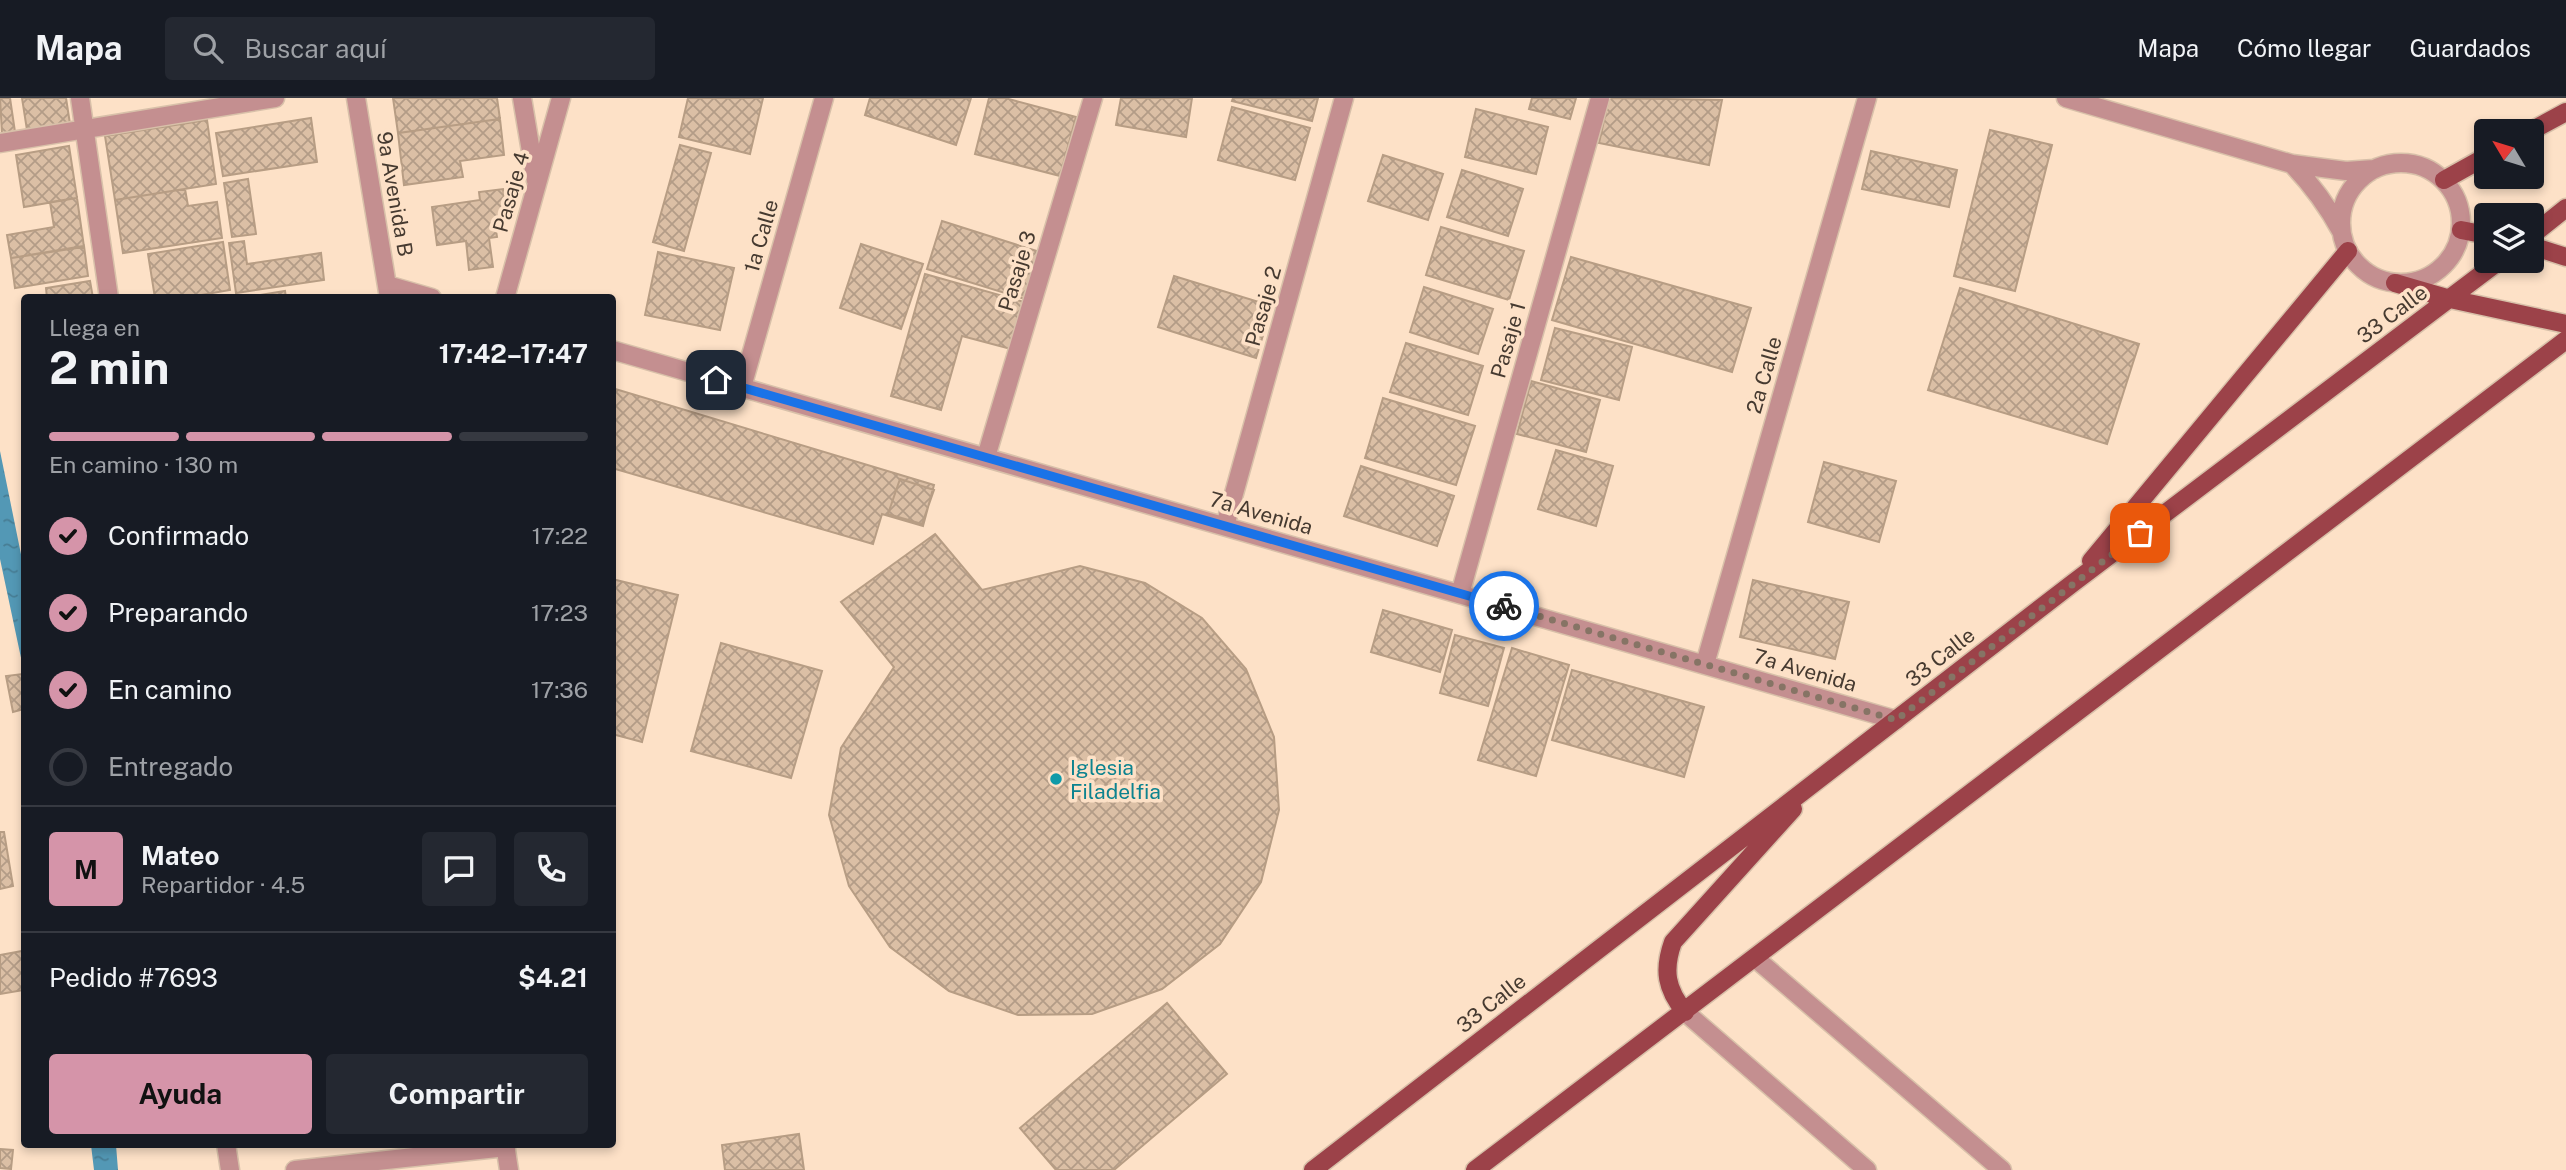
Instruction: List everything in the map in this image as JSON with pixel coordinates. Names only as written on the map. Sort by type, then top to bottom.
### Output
[{"type":"main road","points":[[2544,124],[2566,112]]},
{"type":"main road","points":[[2444,180],[2474,163]]},
{"type":"main road","points":[[2544,225],[2566,208]]},
{"type":"main road","points":[[2461,230],[2474,233]]},
{"type":"main road","points":[[2544,250],[2566,257]]},
{"type":"main road","points":[[2073,583],[2348,251]]},
{"type":"main road","name":"33 Calle","points":[[1313,1170],[2073,583],[2484,273]]},
{"type":"main road","points":[[2395,283],[2450,299],[2566,324]]},
{"type":"main road","points":[[1475,1170],[2566,340]]},
{"type":"main road","points":[[1685,1012],[1673,998],[1668,984],[1668,957],[1673,942],[1826,773]]},
{"type":"street","points":[[80,98],[108,294]]},
{"type":"street","points":[[0,143],[275,98]]},
{"type":"street","name":"9a Avenida B","points":[[356,98],[388,291]]},
{"type":"street","points":[[522,98],[537,184]]},
{"type":"street","name":"Pasaje 4","points":[[506,294],[561,98]]},
{"type":"street","name":"1a Calle","points":[[742,387],[824,98]]},
{"type":"street","name":"Pasaje 3","points":[[986,457],[1093,98]]},
{"type":"street","name":"Pasaje 2","points":[[1225,526],[1344,98]]},
{"type":"street","name":"Pasaje 1","points":[[1460,594],[1600,98]]},
{"type":"street","name":"2a Calle","points":[[1705,664],[1867,98]]},
{"type":"street","points":[[2066,98],[2292,164],[2346,171],[2374,169],[2392,163],[2411,163],[2429,169],[2444,180],[2455,194],[2461,230],[2456,248],[2431,275],[2413,282],[2395,283],[2375,278],[2360,267],[2348,251],[2329,207],[2312,184],[2292,164]]},
{"type":"street","points":[[2341,232],[2342,213],[2348,195],[2359,180],[2374,169]]},
{"type":"street","points":[[388,291],[407,294]]},
{"type":"street","name":"7a Avenida","points":[[616,350],[1896,720]]},
{"type":"street","points":[[1755,958],[2002,1170]]},
{"type":"street","points":[[1685,1012],[1867,1170]]},
{"type":"street","points":[[227,1148],[230,1170]]},
{"type":"street","points":[[295,1170],[488,1148]]},
{"type":"street","points":[[505,1148],[509,1170]]},
{"type":"water","points":[[0,451],[21,554],[21,658],[0,559]]},
{"type":"water","points":[[91,1148],[116,1148],[118,1170],[94,1170]]},
{"type":"building","points":[[0,98],[10,98],[15,132],[2,134]]},
{"type":"building","points":[[22,98],[66,98],[70,124],[27,130]]},
{"type":"building","points":[[393,98],[497,98],[500,119],[398,133]]},
{"type":"building","points":[[688,98],[763,98],[750,154],[679,137]]},
{"type":"building","points":[[870,98],[971,98],[956,145],[865,115]]},
{"type":"building","points":[[989,98],[1005,98],[1076,117],[1060,176],[975,154]]},
{"type":"building","points":[[1121,98],[1192,98],[1186,137],[1116,125]]},
{"type":"building","points":[[1233,98],[1318,98],[1312,121],[1232,101]]},
{"type":"building","points":[[1532,98],[1576,98],[1570,119],[1529,109]]},
{"type":"building","points":[[1609,98],[1722,100],[1709,165],[1599,143]]},
{"type":"building","points":[[1232,107],[1310,128],[1295,180],[1218,160]]},
{"type":"building","points":[[1476,109],[1548,127],[1536,174],[1465,157]]},
{"type":"building","points":[[311,118],[317,162],[223,176],[216,133]]},
{"type":"building","points":[[500,119],[504,155],[460,161],[463,177],[404,185],[398,133]]},
{"type":"building","points":[[207,120],[216,184],[115,200],[105,136]]},
{"type":"building","points":[[1990,130],[2052,145],[2015,291],[1954,276]]},
{"type":"building","points":[[680,145],[711,153],[684,251],[653,242]]},
{"type":"building","points":[[69,146],[77,198],[24,207],[16,155]]},
{"type":"building","points":[[1871,151],[1957,170],[1949,207],[1862,189]]},
{"type":"building","points":[[1383,155],[1443,174],[1428,220],[1368,201]]},
{"type":"building","points":[[1462,170],[1523,189],[1508,236],[1447,217]]},
{"type":"building","points":[[248,179],[256,234],[232,237],[224,183]]},
{"type":"building","points":[[185,189],[188,206],[217,202],[222,238],[123,253],[115,200]]},
{"type":"building","points":[[503,189],[507,216],[494,218],[497,237],[489,238],[493,267],[469,270],[466,241],[437,245],[432,207],[480,200],[479,192]]},
{"type":"building","points":[[77,198],[84,247],[11,258],[7,235],[54,227],[50,202]]},
{"type":"building","points":[[942,221],[1043,253],[1028,300],[927,269]]},
{"type":"building","points":[[1441,227],[1524,251],[1509,300],[1426,275]]},
{"type":"building","points":[[244,241],[247,264],[321,253],[324,280],[236,293],[229,243]]},
{"type":"building","points":[[223,242],[230,290],[207,294],[154,294],[148,254]]},
{"type":"building","points":[[861,244],[923,264],[901,329],[840,308]]},
{"type":"building","points":[[84,246],[88,276],[15,288],[11,258]]},
{"type":"building","points":[[658,252],[734,268],[720,330],[645,315]]},
{"type":"building","points":[[1571,257],[1751,308],[1732,372],[1552,320]]},
{"type":"building","points":[[925,274],[1024,302],[1011,349],[962,336],[941,410],[891,396]]},
{"type":"building","points":[[1174,276],[1272,306],[1256,358],[1158,327]]},
{"type":"building","points":[[90,281],[92,294],[47,294],[46,288]]},
{"type":"building","points":[[1424,287],[1493,309],[1478,354],[1410,332]]},
{"type":"building","points":[[1960,288],[2139,344],[2107,444],[1928,390]]},
{"type":"building","points":[[1555,328],[1632,347],[1619,400],[1541,380]]},
{"type":"building","points":[[1406,343],[1483,366],[1468,415],[1390,392]]},
{"type":"building","points":[[1531,381],[1600,400],[1586,452],[1517,434]]},
{"type":"building","points":[[616,389],[934,485],[923,526],[882,514],[873,544],[616,469]]},
{"type":"building","points":[[1383,398],[1475,426],[1456,485],[1365,458]]},
{"type":"building","points":[[1556,450],[1613,466],[1596,526],[1538,509]]},
{"type":"building","points":[[1824,462],[1896,481],[1879,542],[1808,522]]},
{"type":"building","points":[[1361,466],[1454,496],[1437,546],[1344,516]]},
{"type":"building","points":[[900,479],[934,490],[922,524],[888,514]]},
{"type":"building","name":"Iglesia Filadelfia","points":[[935,534],[982,590],[1080,566],[1145,583],[1202,618],[1246,669],[1274,737],[1279,810],[1261,882],[1220,944],[1162,989],[1092,1014],[1018,1015],[949,991],[890,947],[849,886],[829,815],[841,748],[894,667],[841,602]]},
{"type":"building","points":[[616,580],[678,595],[642,742],[616,735]]},
{"type":"building","points":[[1753,580],[1849,602],[1835,659],[1740,637]]},
{"type":"building","points":[[1383,610],[1452,630],[1440,672],[1371,652]]},
{"type":"building","points":[[1455,635],[1504,648],[1488,706],[1440,693]]},
{"type":"building","points":[[721,643],[822,671],[791,778],[691,751]]},
{"type":"building","points":[[1512,648],[1569,665],[1536,776],[1478,760]]},
{"type":"building","points":[[1572,670],[1704,707],[1684,777],[1552,740]]},
{"type":"building","points":[[21,674],[21,710],[13,712],[6,676]]},
{"type":"building","points":[[0,832],[4,832],[13,886],[0,889]]},
{"type":"building","points":[[21,951],[21,990],[0,994],[0,955]]},
{"type":"building","points":[[1167,1003],[1227,1074],[1114,1170],[1056,1170],[1020,1128]]},
{"type":"building","points":[[799,1134],[804,1170],[725,1170],[722,1145]]},
{"type":"building","points":[[0,1149],[13,1150],[11,1169],[0,1168]]},
{"type":"way so far","points":[[1504,606],[1896,720],[2140,533]]},
{"type":"place","name":"Iglesia Filadelfia","points":[[1056,779]]},
{"type":"route","points":[[716,380],[1504,606]]}]
